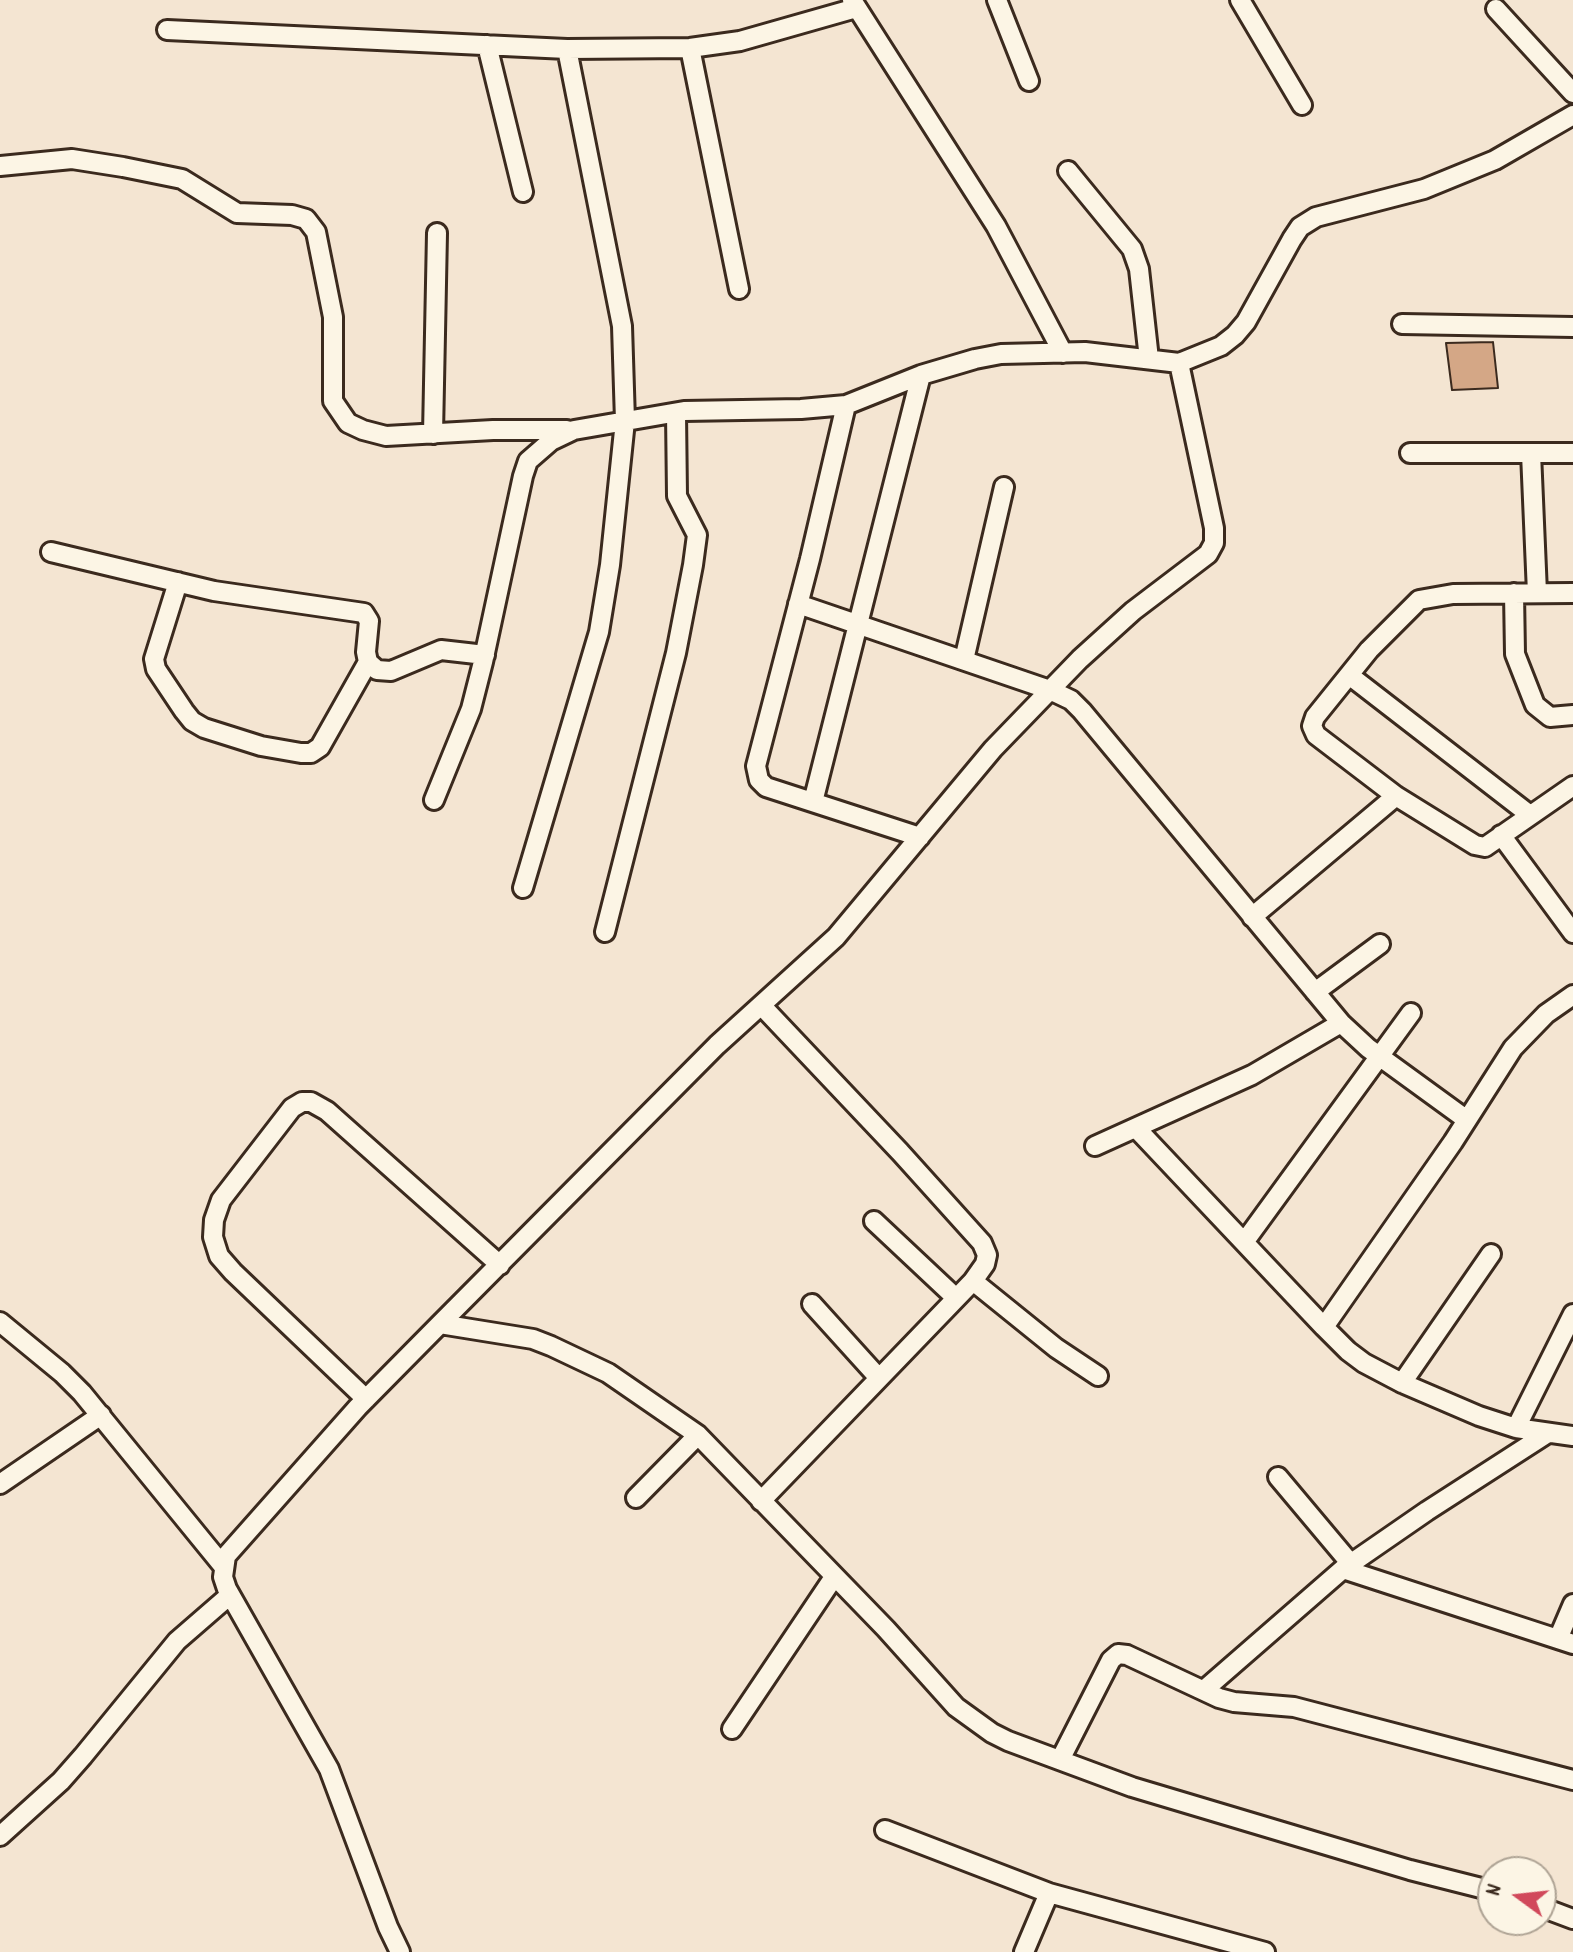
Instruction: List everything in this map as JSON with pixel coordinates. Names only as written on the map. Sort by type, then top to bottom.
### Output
[{"type":"street","points":[[997,0],[1029,81]]},
{"type":"street","points":[[1240,0],[1302,105]]},
{"type":"street","points":[[167,30],[567,49],[690,48],[740,41],[854,4],[996,226],[1063,353]]},
{"type":"street","points":[[1496,9],[1573,93]]},
{"type":"street","points":[[487,45],[523,192]]},
{"type":"street","points":[[690,48],[739,289]]},
{"type":"street","points":[[523,888],[599,632],[610,565],[625,421],[622,326],[567,49]]},
{"type":"street","points":[[0,166],[72,159],[123,167],[182,179],[237,213],[292,215],[306,219],[316,232],[333,317],[333,401],[348,423],[363,430],[386,436],[574,430],[676,413],[846,405],[921,375],[1001,354],[1085,352],[1179,363],[1221,346],[1235,335],[1246,322],[1300,227],[1316,217],[1424,189],[1495,160],[1573,115]]},
{"type":"street","points":[[1068,171],[1132,249],[1139,269],[1149,359]]},
{"type":"street","points":[[433,434],[437,233]]},
{"type":"street","points":[[1402,324],[1573,327]]},
{"type":"street","points":[[400,1952],[329,1769],[230,1595],[223,1577],[226,1556],[366,1399],[717,1045],[836,937],[993,749],[1050,690],[1133,611],[1201,560],[1214,543],[1214,528],[1179,363]]},
{"type":"street","points":[[813,802],[921,375]]},
{"type":"street","points":[[846,405],[756,766],[759,780],[766,787],[920,837]]},
{"type":"street","points":[[605,932],[676,653],[693,565],[697,535],[677,496],[676,413]]},
{"type":"street","points":[[434,800],[471,709],[528,461],[551,441],[574,430]]},
{"type":"street","points":[[1410,453],[1573,453]]},
{"type":"street","points":[[1531,453],[1537,593]]},
{"type":"street","points":[[964,660],[1004,487]]},
{"type":"street","points":[[51,552],[214,591],[364,613],[369,621],[368,662],[377,670],[391,671],[441,650],[485,655]]},
{"type":"street","points":[[178,582],[154,659],[156,669],[184,711],[192,721],[204,728],[261,746],[311,753],[320,747],[368,662]]},
{"type":"street","points":[[1514,593],[1512,637],[1515,654],[1535,705],[1550,717],[1573,715]]},
{"type":"street","points":[[1573,593],[1453,594],[1419,600],[1349,675],[1315,717],[1312,726],[1316,735],[1396,796],[1475,845],[1485,847],[1573,786]]},
{"type":"street","points":[[798,604],[1050,690],[1071,700],[1341,1023],[1381,1057],[1467,1120]]},
{"type":"street","points":[[1349,675],[1530,815]]},
{"type":"street","points":[[1252,917],[1396,796]]},
{"type":"street","points":[[1501,835],[1573,933]]},
{"type":"street","points":[[1315,992],[1380,944]]},
{"type":"street","points":[[1324,1327],[1520,1039],[1546,1014],[1573,995]]},
{"type":"street","points":[[761,1005],[900,1152],[982,1243],[987,1255],[985,1264],[973,1281],[761,1501]]},
{"type":"street","points":[[1245,1241],[1411,1013]]},
{"type":"street","points":[[1095,1146],[1252,1075],[1341,1023]]},
{"type":"street","points":[[366,1399],[233,1272],[219,1256],[213,1237],[214,1220],[221,1200],[292,1108],[302,1102],[311,1102],[327,1111],[500,1265]]},
{"type":"street","points":[[1136,1128],[1348,1351],[1402,1383],[1479,1416],[1516,1428],[1573,1436]]},
{"type":"street","points":[[874,1221],[956,1298]]},
{"type":"street","points":[[1402,1383],[1491,1254]]},
{"type":"street","points":[[973,1281],[1067,1357],[1098,1376]]},
{"type":"street","points":[[812,1304],[878,1377]]},
{"type":"street","points":[[1516,1428],[1573,1314]]},
{"type":"street","points":[[0,1322],[62,1373],[101,1415],[223,1566]]},
{"type":"street","points":[[440,1324],[533,1339],[551,1346],[608,1373],[698,1435],[956,1707],[992,1733],[1132,1787],[1477,1887]]},
{"type":"street","points":[[0,1484],[101,1415]]},
{"type":"street","points":[[1204,1690],[1347,1567],[1548,1433]]},
{"type":"street","points":[[636,1498],[698,1435]]},
{"type":"street","points":[[1278,1477],[1347,1567],[1565,1642],[1573,1604]]},
{"type":"street","points":[[732,1729],[834,1577]]},
{"type":"street","points":[[0,1836],[68,1772],[177,1641],[230,1595]]},
{"type":"street","points":[[1060,1760],[1111,1660],[1118,1654],[1127,1655],[1234,1702],[1294,1707],[1573,1780]]},
{"type":"street","points":[[885,1830],[1049,1893],[1265,1952]]},
{"type":"street","points":[[1024,1952],[1049,1893]]},
{"type":"building","points":[[1493,342],[1498,388],[1452,390],[1446,343]]}]
